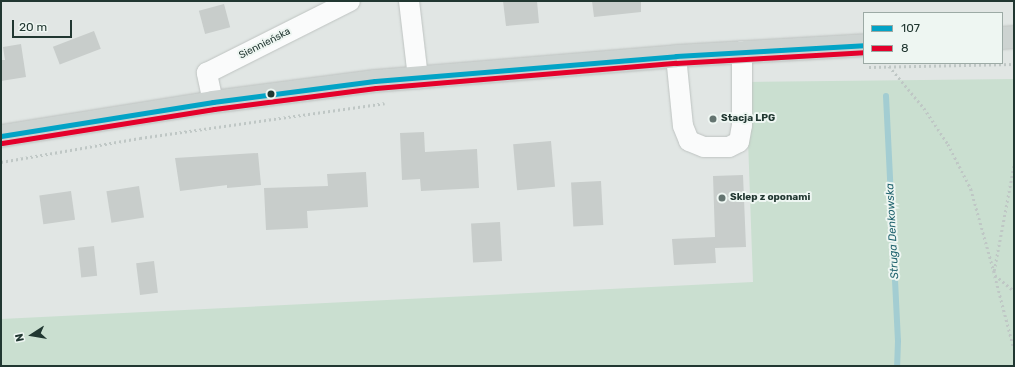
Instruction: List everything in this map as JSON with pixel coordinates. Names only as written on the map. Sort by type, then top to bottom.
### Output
[{"type":"main road","points":[[1003,38],[1014,37]]},
{"type":"main road","points":[[1,136],[213,102],[418,78],[742,51],[863,45]]},
{"type":"street","name":"Siennieńska","points":[[213,102],[208,73],[350,1]]},
{"type":"street","points":[[409,1],[418,78]]},
{"type":"street","points":[[676,56],[683,126],[689,141],[704,148],[728,147],[739,142],[742,125],[742,51]]},
{"type":"path","points":[[866,67],[1014,64]]},
{"type":"path","points":[[889,66],[924,108],[962,168],[978,210],[1014,349]]},
{"type":"path","points":[[1,162],[140,138],[393,102]]},
{"type":"path","points":[[995,275],[1014,164]]},
{"type":"path","points":[[995,275],[1014,291]]},
{"type":"green space","points":[[1014,79],[1014,366],[1,366],[1,319],[753,282],[746,82]]},
{"type":"building","points":[[503,1],[537,1],[539,23],[506,26]]},
{"type":"building","points":[[592,1],[641,1],[641,12],[594,17]]},
{"type":"building","points":[[224,4],[230,27],[205,34],[199,11]]},
{"type":"building","points":[[94,31],[101,49],[60,65],[53,47]]},
{"type":"building","points":[[21,44],[26,77],[1,81],[1,60],[5,60],[3,47]]},
{"type":"building","points":[[424,132],[425,152],[477,149],[479,188],[421,191],[420,179],[402,180],[400,133]]},
{"type":"building","points":[[551,141],[555,187],[517,190],[513,144]]},
{"type":"building","points":[[258,153],[261,185],[227,188],[227,185],[180,191],[175,158]]},
{"type":"building","points":[[366,172],[368,207],[307,211],[308,228],[266,230],[264,188],[328,186],[327,174]]},
{"type":"building","points":[[743,175],[746,247],[715,248],[716,263],[674,265],[672,239],[715,237],[713,176]]},
{"type":"building","points":[[601,181],[603,225],[573,227],[571,183]]},
{"type":"building","points":[[139,186],[144,218],[111,223],[106,191]]},
{"type":"building","points":[[71,191],[75,220],[43,224],[39,195]]},
{"type":"building","points":[[500,222],[502,261],[473,262],[471,224]]},
{"type":"building","points":[[94,246],[97,276],[81,278],[78,248]]},
{"type":"building","points":[[154,261],[158,293],[140,295],[136,263]]},
{"type":"waterway","name":"Struga Denkowska","points":[[886,96],[898,341],[897,366]]},
{"type":"transit line","name":"107","points":[[1,136],[213,102],[375,81],[676,56],[863,45]]},
{"type":"transit line","name":"8","points":[[2,143],[214,109],[376,88],[676,63],[863,52]]},
{"type":"place","name":"Stacja LPG","points":[[713,119]]},
{"type":"place","name":"Sklep z oponami","points":[[722,198]]}]
